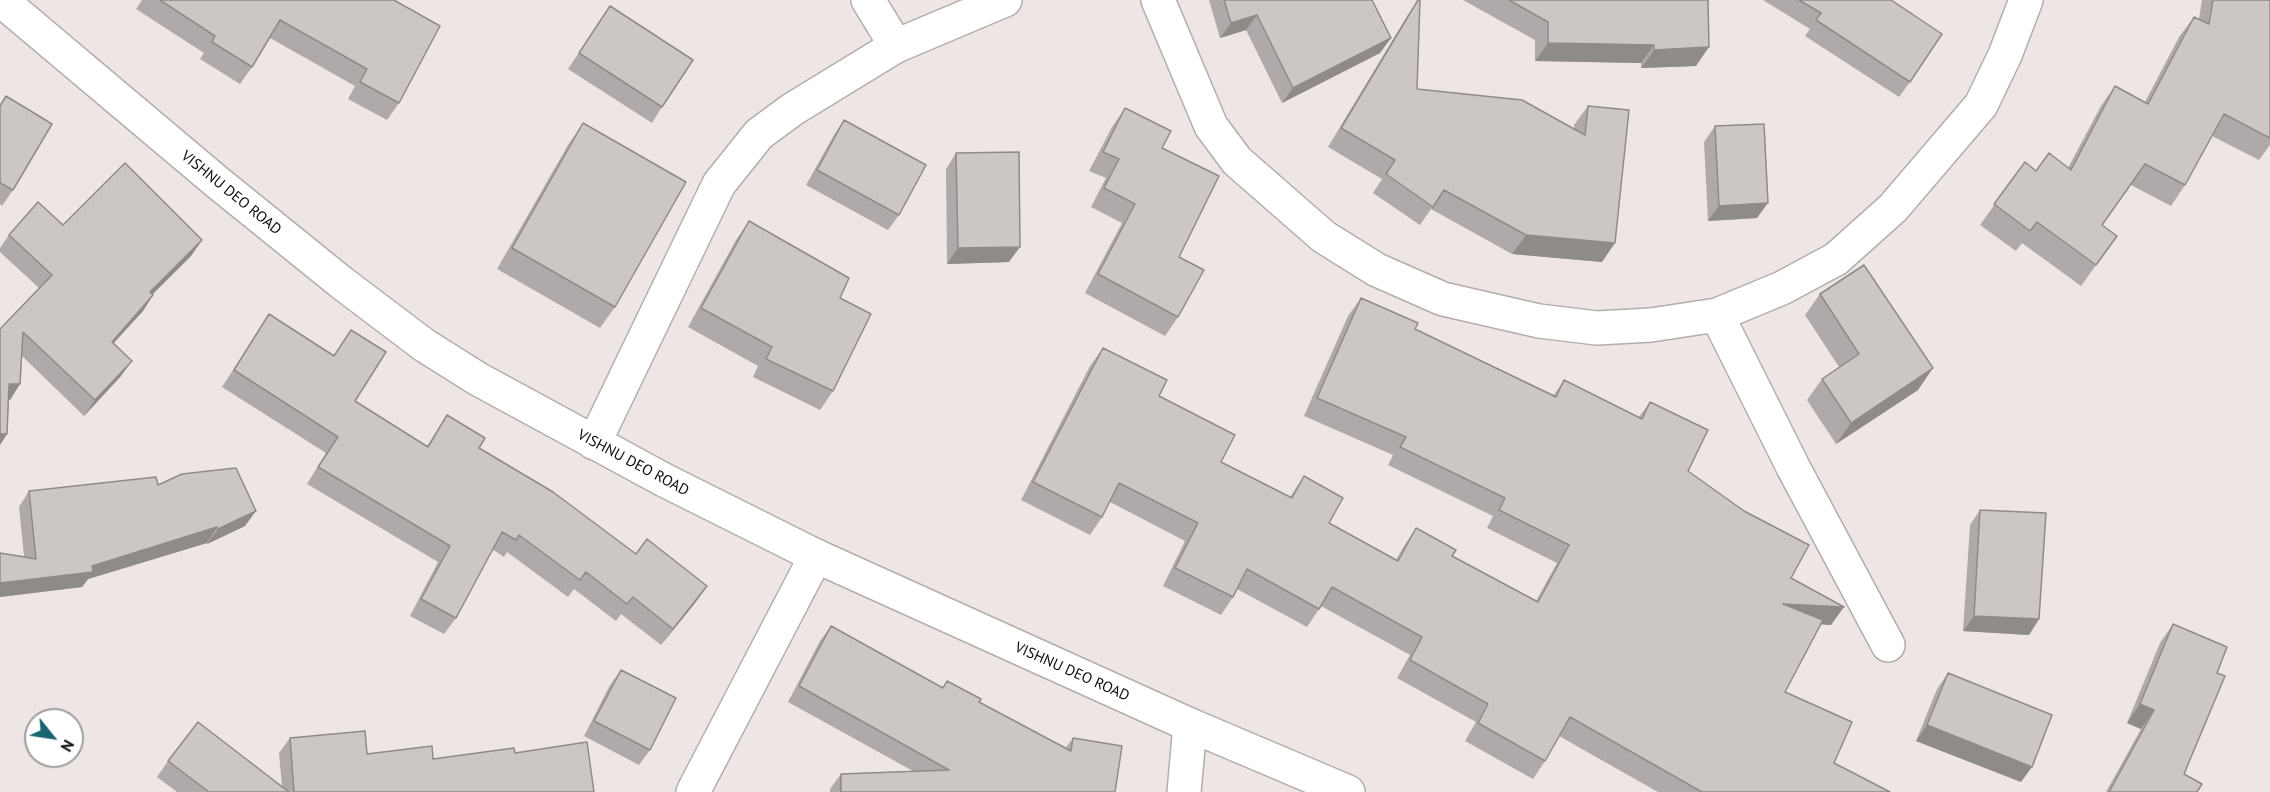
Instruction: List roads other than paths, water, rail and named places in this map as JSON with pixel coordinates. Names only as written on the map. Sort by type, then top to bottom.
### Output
[{"type":"street","name":"VISHNU DEO ROAD","points":[[1,0],[217,182],[424,345],[478,379],[594,443],[816,556],[1190,725],[1348,792]]},
{"type":"street","points":[[868,0],[896,46]]},
{"type":"street","points":[[594,443],[719,184],[759,134],[793,109],[896,46],[1005,0]]},
{"type":"street","points":[[1158,0],[1211,126],[1237,161],[1324,237],[1377,270],[1443,299],[1539,321],[1597,328],[1651,326],[1717,315],[1782,288],[1836,259],[1893,208],[1981,105],[2005,55],[2026,0]]},
{"type":"street","points":[[1717,315],[1793,468],[1888,645]]},
{"type":"street","points":[[693,792],[816,556]]},
{"type":"street","points":[[1184,792],[1190,725]]}]
